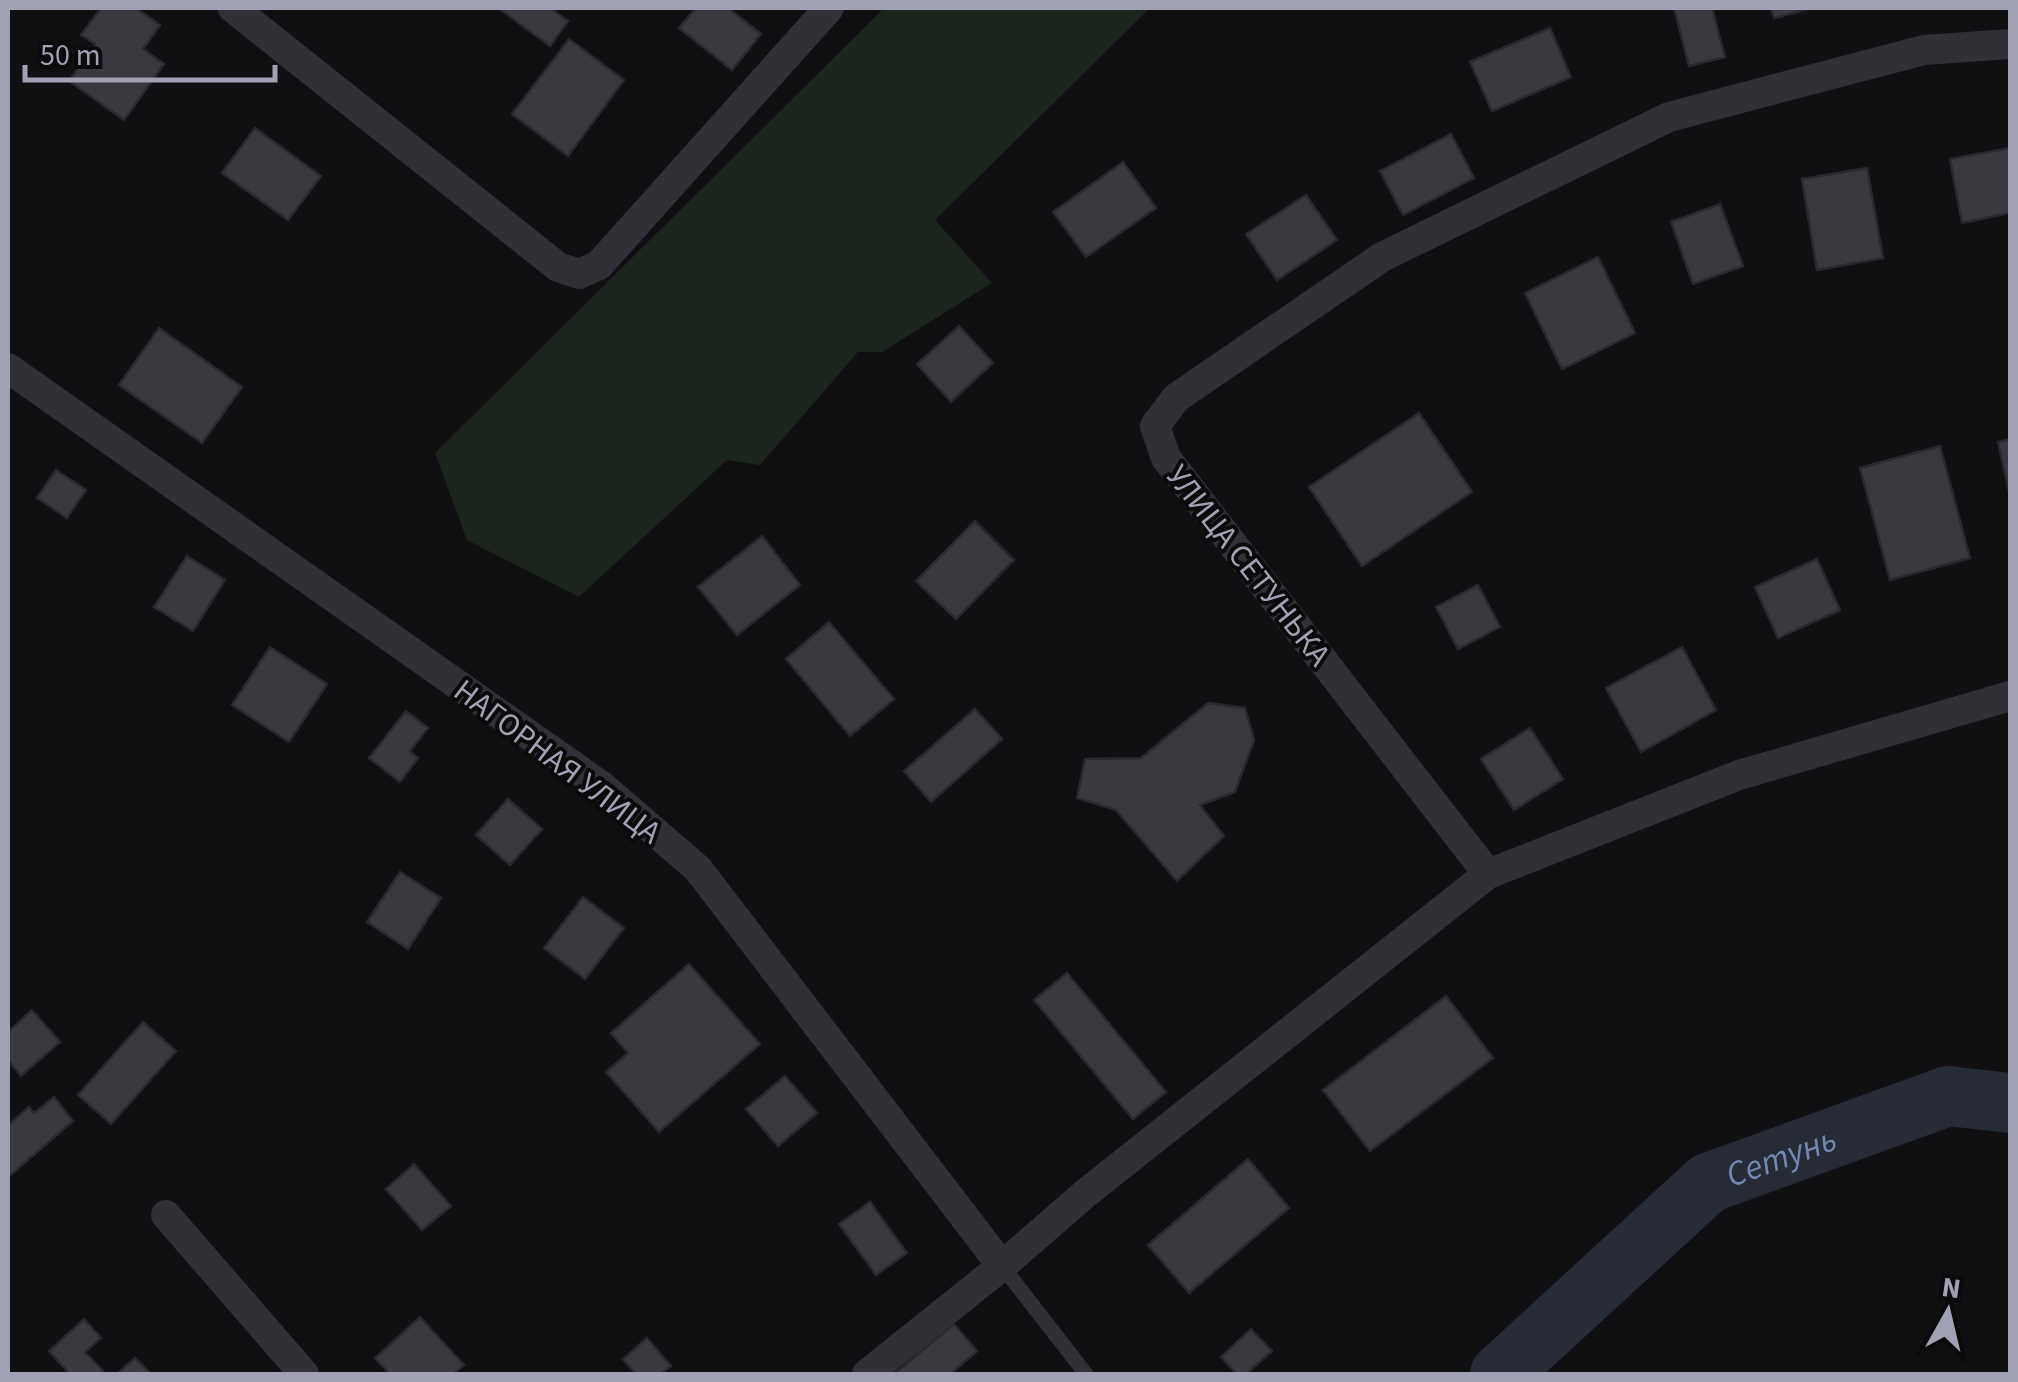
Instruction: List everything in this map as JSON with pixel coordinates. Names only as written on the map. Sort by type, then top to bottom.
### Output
[{"type":"street","points":[[233,8],[558,267],[579,274],[599,264],[829,8]]},
{"type":"street","name":"УЛИЦА СЕТУНЬКА","points":[[1488,874],[1166,458],[1155,426],[1176,398],[1382,257],[1669,117],[1924,50],[2010,44]]},
{"type":"street","name":"НАГОРНАЯ УЛИЦА","points":[[8,368],[603,787],[698,870],[1002,1266]]},
{"type":"street","points":[[867,1374],[1086,1193],[1488,874],[1739,775],[2010,696]]},
{"type":"street","points":[[166,1215],[304,1374]]},
{"type":"lane","points":[[1002,1266],[1086,1374]]},
{"type":"shaded area","points":[[884,8],[1150,8],[935,220],[992,283],[882,352],[858,352],[760,465],[727,460],[579,597],[467,540],[435,453]]},
{"type":"building","points":[[101,8],[136,8],[160,25],[143,49],[164,64],[124,120],[69,81],[95,44],[81,35]]},
{"type":"building","points":[[498,8],[550,8],[568,21],[550,46]]},
{"type":"building","points":[[696,8],[728,8],[761,34],[732,70],[679,28]]},
{"type":"building","points":[[1674,8],[1712,8],[1725,57],[1689,66]]},
{"type":"building","points":[[1771,8],[1812,8],[1774,18]]},
{"type":"building","points":[[1550,28],[1571,77],[1492,111],[1470,62]]},
{"type":"building","points":[[569,39],[624,80],[568,156],[512,114]]},
{"type":"building","points":[[255,128],[321,176],[288,220],[222,173]]},
{"type":"building","points":[[1451,134],[1474,178],[1403,215],[1380,171]]},
{"type":"building","points":[[2010,148],[2010,213],[1962,223],[1950,159]]},
{"type":"building","points":[[1123,162],[1156,208],[1086,257],[1053,212]]},
{"type":"building","points":[[1867,168],[1883,258],[1817,270],[1802,179]]},
{"type":"building","points":[[1306,195],[1337,240],[1277,280],[1246,234]]},
{"type":"building","points":[[1720,204],[1743,266],[1693,284],[1671,222]]},
{"type":"building","points":[[1598,257],[1635,333],[1562,369],[1525,293]]},
{"type":"building","points":[[959,326],[993,363],[951,402],[917,364]]},
{"type":"building","points":[[159,328],[242,387],[202,443],[119,385]]},
{"type":"building","points":[[1419,413],[1472,492],[1362,566],[1309,487]]},
{"type":"building","points":[[2010,439],[2010,496],[1998,442]]},
{"type":"building","points":[[1940,446],[1970,558],[1890,580],[1860,468]]},
{"type":"building","points":[[56,470],[86,490],[67,518],[37,498]]},
{"type":"building","points":[[975,521],[1014,560],[956,619],[916,581]]},
{"type":"building","points":[[762,536],[800,585],[737,635],[698,587]]},
{"type":"building","points":[[187,556],[225,580],[193,631],[154,607]]},
{"type":"building","points":[[1817,559],[1840,610],[1778,638],[1755,587]]},
{"type":"building","points":[[1478,585],[1500,627],[1458,649],[1436,607]]},
{"type":"building","points":[[829,622],[894,699],[850,736],[786,659]]},
{"type":"building","points":[[270,647],[327,684],[289,742],[232,705]]},
{"type":"building","points":[[1682,647],[1716,710],[1641,752],[1606,688]]},
{"type":"building","points":[[1208,703],[1245,708],[1254,740],[1235,792],[1200,805],[1224,836],[1177,881],[1116,810],[1077,798],[1085,759],[1141,758]]},
{"type":"building","points":[[975,709],[1002,739],[931,802],[904,771]]},
{"type":"building","points":[[406,711],[428,728],[410,751],[418,758],[400,782],[369,758]]},
{"type":"building","points":[[1530,728],[1563,779],[1514,810],[1481,759]]},
{"type":"building","points":[[508,799],[542,829],[510,865],[476,835]]},
{"type":"building","points":[[400,872],[441,898],[408,949],[367,922]]},
{"type":"building","points":[[583,897],[624,928],[585,979],[544,948]]},
{"type":"building","points":[[689,964],[760,1044],[659,1132],[606,1072],[628,1053],[611,1033]]},
{"type":"building","points":[[1067,973],[1166,1092],[1133,1119],[1034,1000]]},
{"type":"building","points":[[1446,996],[1493,1058],[1370,1151],[1323,1090]]},
{"type":"building","points":[[32,1010],[60,1042],[21,1076],[8,1060],[8,1032]]},
{"type":"building","points":[[143,1022],[176,1051],[111,1124],[78,1095]]},
{"type":"building","points":[[785,1076],[817,1113],[778,1146],[746,1109]]},
{"type":"building","points":[[54,1097],[73,1121],[8,1177],[8,1125],[29,1107],[34,1113]]},
{"type":"building","points":[[1248,1159],[1289,1208],[1189,1293],[1148,1245]]},
{"type":"building","points":[[414,1164],[451,1206],[422,1230],[386,1189]]},
{"type":"building","points":[[870,1202],[907,1253],[876,1275],[839,1224]]},
{"type":"building","points":[[420,1317],[464,1365],[453,1374],[390,1374],[375,1358]]},
{"type":"building","points":[[84,1319],[101,1338],[85,1352],[103,1371],[99,1374],[70,1374],[49,1351]]},
{"type":"building","points":[[954,1324],[977,1351],[950,1374],[894,1374]]},
{"type":"building","points":[[1251,1329],[1272,1351],[1246,1374],[1237,1374],[1221,1357]]},
{"type":"building","points":[[647,1338],[671,1366],[660,1374],[636,1374],[623,1359]]},
{"type":"building","points":[[135,1358],[151,1374],[117,1374]]},
{"type":"waterway","name":"Сетунь","points":[[1500,1374],[1708,1183],[1948,1096],[2010,1103]]}]
